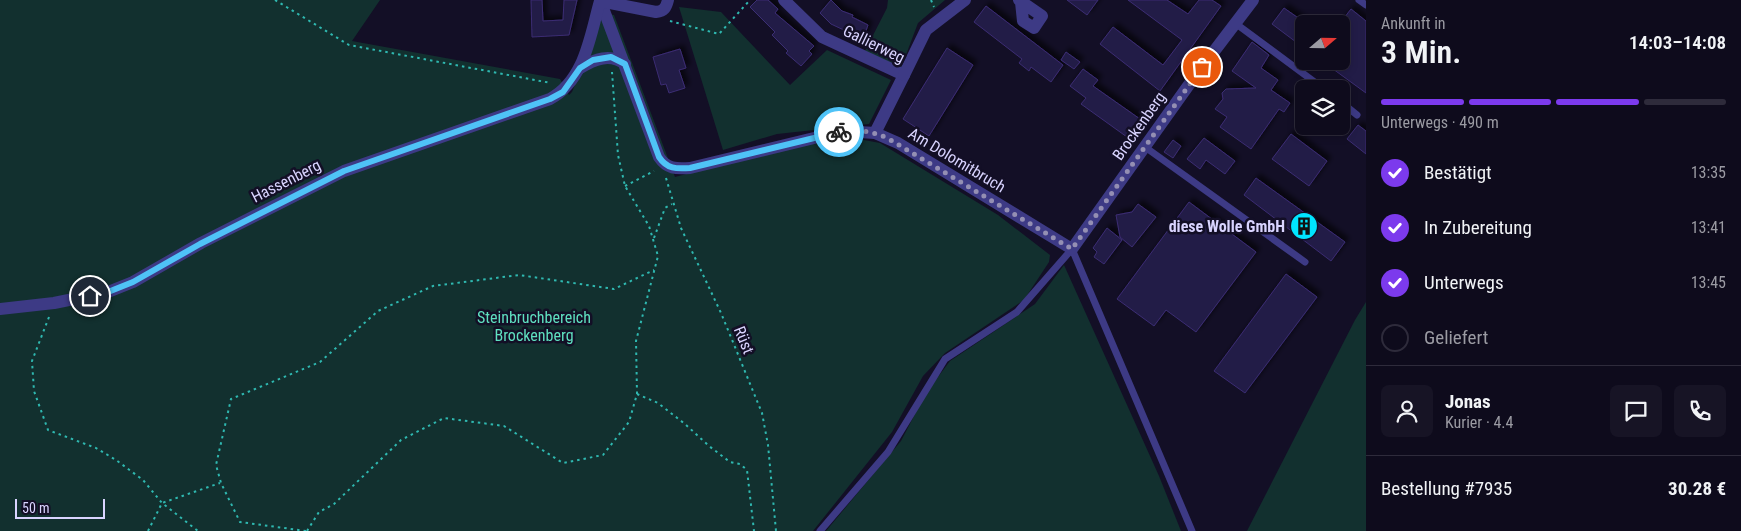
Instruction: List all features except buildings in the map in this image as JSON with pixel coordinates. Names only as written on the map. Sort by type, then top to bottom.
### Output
[{"type":"street","name":"Gallierweg","points":[[784,0],[822,37],[904,75],[875,133]]},
{"type":"street","points":[[904,75],[926,30],[965,0]]},
{"type":"street","name":"Brockenberg","points":[[1072,249],[1253,0]]},
{"type":"street","points":[[600,1],[643,10],[665,6]]},
{"type":"street","points":[[600,1],[659,157],[664,165]]},
{"type":"street","points":[[580,68],[600,1]]},
{"type":"street","points":[[580,68],[593,60],[611,57],[625,64]]},
{"type":"street","name":"Hassenberg","points":[[0,309],[54,303],[108,292],[133,282],[209,239],[344,171],[550,99],[563,92],[580,68]]},
{"type":"street","name":"Am Dolomitbruch","points":[[664,165],[676,169],[690,168],[843,131],[875,133],[898,143],[1072,249]]},
{"type":"lane","points":[[1359,0],[1366,5]]},
{"type":"lane","points":[[1235,23],[1312,80]]},
{"type":"lane","points":[[1350,109],[1357,115]]},
{"type":"lane","points":[[1145,147],[1305,262]]},
{"type":"lane","points":[[820,531],[888,452],[945,360],[1017,312],[1072,249],[1192,531]]},
{"type":"path","points":[[275,0],[349,45],[568,85]]},
{"type":"path","points":[[665,6],[670,21],[719,34],[750,0]]},
{"type":"path","points":[[611,57],[618,155],[625,186],[654,238],[658,256],[636,341],[637,394],[630,422],[603,455],[563,463],[504,426],[444,418],[401,440],[334,504],[319,512],[306,531],[240,522],[221,483],[216,465],[231,399],[320,362],[378,311],[433,286],[519,275],[614,288],[654,270]]},
{"type":"path","points":[[625,186],[664,165]]},
{"type":"path","name":"Rüst","points":[[664,165],[672,203],[692,253],[721,313],[762,413],[768,445],[776,531]]},
{"type":"path","points":[[654,238],[665,208],[672,203]]},
{"type":"path","points":[[54,303],[32,361],[34,391],[48,430],[96,448],[116,460],[143,480],[162,503],[198,531]]},
{"type":"path","points":[[637,394],[658,403],[716,452],[747,470],[754,531]]},
{"type":"path","points":[[148,531],[162,503],[221,483]]},
{"type":"green space","name":"Steinbruchbereich Brockenberg","points":[[0,0],[380,0],[352,41],[560,79],[569,95],[572,92],[604,13],[614,15],[675,177],[821,138],[856,136],[864,140],[880,143],[998,215],[1050,255],[1049,262],[1024,300],[945,353],[923,376],[892,432],[813,531],[0,531]]},
{"type":"green space","points":[[888,0],[945,0],[918,23],[901,68],[865,51],[887,8]]},
{"type":"green space","points":[[679,7],[721,12],[790,85],[827,50],[891,80],[869,124],[777,134],[723,150]]},
{"type":"green space","points":[[1064,265],[1159,476],[1181,531],[826,531],[901,441],[926,393],[950,361],[1035,304]]},
{"type":"green space","points":[[1366,302],[1366,531],[1247,531],[1355,320]]},
{"type":"way so far","points":[[839,132],[858,131],[875,133],[898,143],[1072,249],[1202,67]]},
{"type":"place","name":"diese Wolle GmbH","points":[[1304,226]]},
{"type":"route","points":[[90,296],[108,292],[133,282],[266,209],[344,171],[550,99],[563,92],[580,68],[593,60],[611,57],[625,64],[659,157],[664,165],[676,169],[690,168],[823,134],[839,132]]}]
